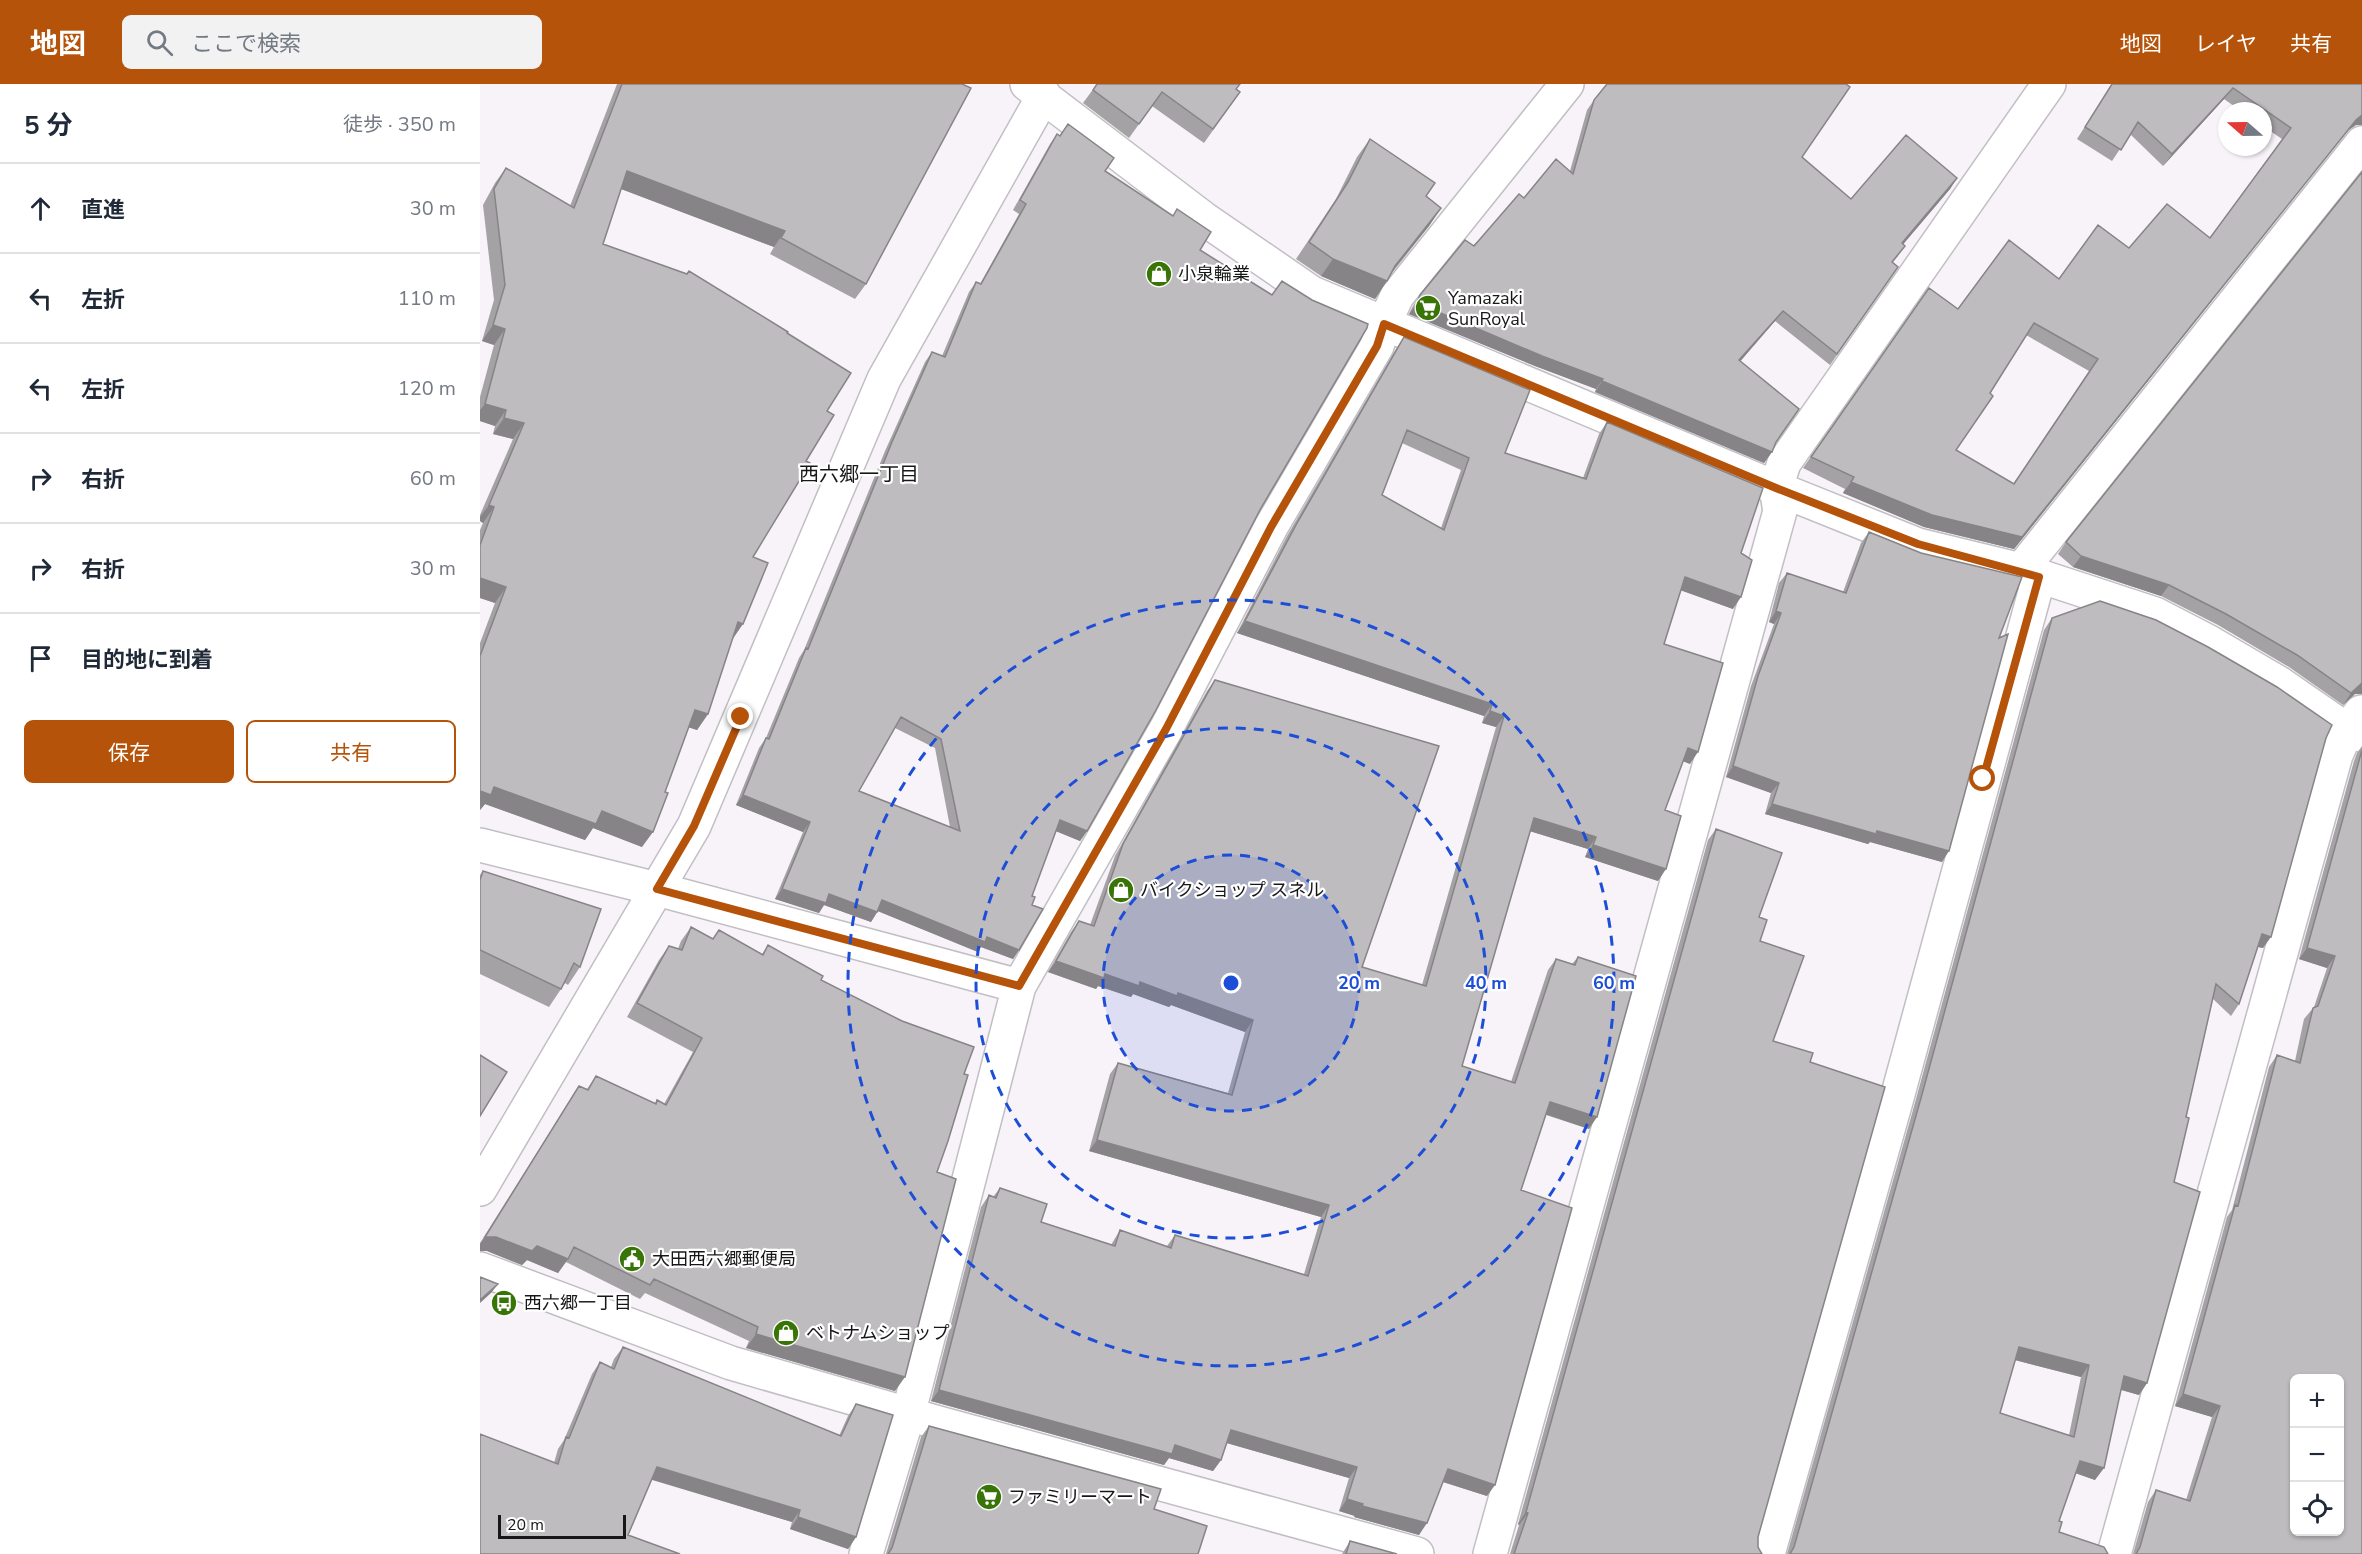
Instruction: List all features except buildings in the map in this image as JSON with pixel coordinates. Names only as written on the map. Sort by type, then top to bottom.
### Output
[{"type":"street","points":[[866,1554],[908,1415],[1019,986],[1166,729],[1271,527],[1377,346],[1397,296],[1567,84]]},
{"type":"street","points":[[1490,1554],[1780,511],[1776,488],[1784,463],[2049,84]]},
{"type":"street","points":[[480,1189],[694,826],[884,379],[1036,90],[1203,218],[1312,293],[1776,488],[1918,544],[2030,574],[2155,614],[2357,725],[2336,754],[2114,1554]]},
{"type":"street","points":[[1768,1554],[1895,1105],[2030,574],[2362,143]]},
{"type":"street","points":[[480,845],[657,889],[1019,986]]},
{"type":"street","points":[[480,1269],[731,1363],[908,1415],[1417,1554]]},
{"type":"place","name":"小泉輪業","points":[[1159,274]]},
{"type":"place","name":"Yamazaki SunRoyal","points":[[1428,308]]},
{"type":"place","name":"バイクショップ スネル","points":[[1121,890]]},
{"type":"place","name":"大田西六郷郵便局","points":[[632,1259]]},
{"type":"place","name":"西六郷一丁目","points":[[504,1303]]},
{"type":"place","name":"ベトナムショップ","points":[[786,1333]]},
{"type":"place","name":"ファミリーマート","points":[[989,1497]]},
{"type":"district","name":"西六郷一丁目","points":[[859,474]]},
{"type":"route","points":[[741,717],[694,826],[657,889],[1019,986],[1166,729],[1271,527],[1377,346],[1384,324],[1776,488],[1918,544],[2021,570],[2039,577],[1983,779]]}]
